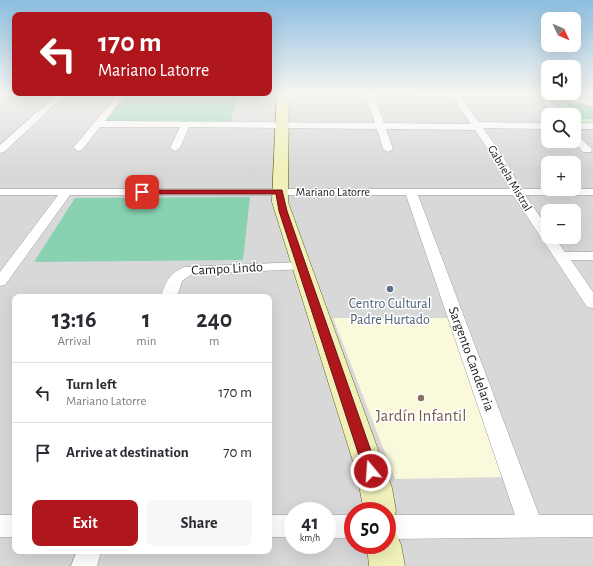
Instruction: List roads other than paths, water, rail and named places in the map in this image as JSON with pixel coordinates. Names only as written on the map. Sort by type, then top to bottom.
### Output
[{"type":"main road","points":[[281,118],[280,192],[283,211],[371,471],[378,502]]},
{"type":"main road","points":[[385,554],[387,566]]},
{"type":"street","points":[[0,150],[34,118]]},
{"type":"street","points":[[78,148],[102,118]]},
{"type":"street","points":[[378,118],[388,150]]},
{"type":"street","name":"Gabriela Mistral","points":[[471,118],[505,167],[517,192],[593,304]]},
{"type":"street","points":[[97,124],[541,126]]},
{"type":"street","points":[[174,148],[186,125]]},
{"type":"street","points":[[581,126],[593,126]]},
{"type":"street","points":[[0,137],[14,137]]},
{"type":"street","points":[[581,144],[587,150]]},
{"type":"street","name":"Mariano Latorre","points":[[0,192],[593,192]]},
{"type":"street","points":[[0,282],[67,192]]},
{"type":"street","name":"Sargento Candelaria","points":[[411,192],[531,526]]},
{"type":"street","points":[[560,256],[593,256]]},
{"type":"street","name":"Campo Lindo","points":[[170,294],[175,278],[190,270],[302,266]]},
{"type":"street","points":[[0,526],[12,526]]},
{"type":"street","points":[[272,526],[284,526]]},
{"type":"street","points":[[396,527],[593,526]]},
{"type":"street","points":[[84,566],[88,554]]},
{"type":"place","name":"Centro Cultural Padre Hurtado","points":[[390,289]]},
{"type":"place","name":"Jardín Infantil","points":[[421,398]]}]
